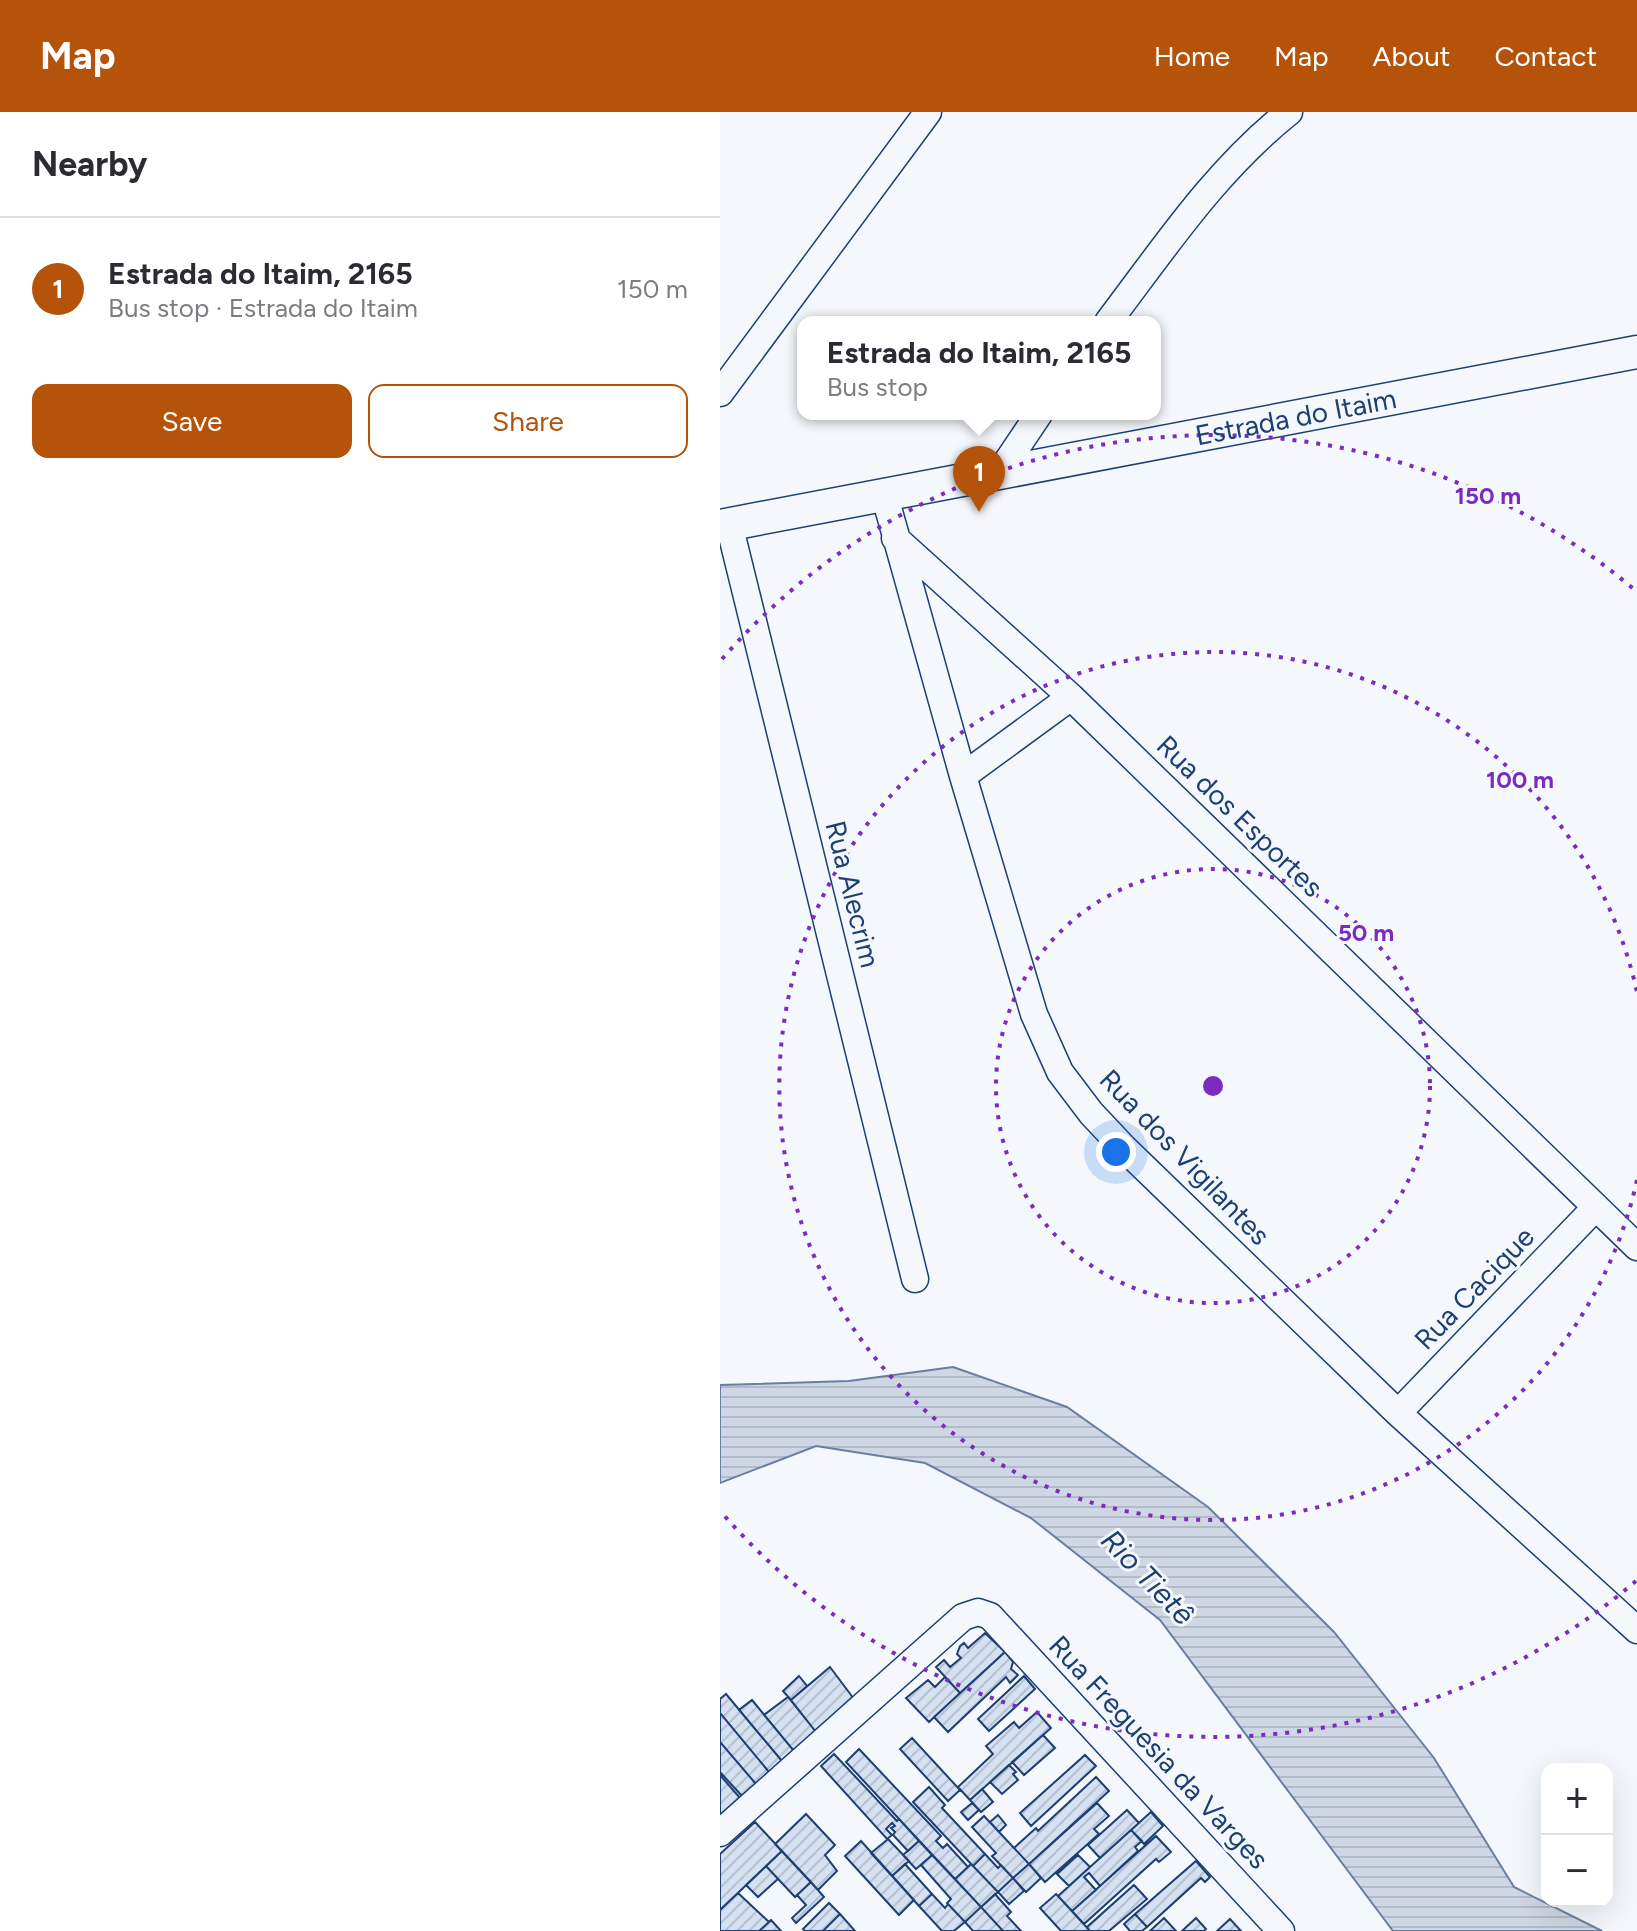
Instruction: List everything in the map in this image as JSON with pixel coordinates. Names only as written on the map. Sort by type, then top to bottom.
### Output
[{"type":"street","points":[[720,393],[928,112]]},
{"type":"street","points":[[1113,316],[1215,181],[1253,141],[1289,112]]},
{"type":"street","name":"Estrada do Itaim","points":[[724,525],[885,497],[1000,472],[1637,352]]},
{"type":"street","points":[[1000,472],[1035,420]]},
{"type":"street","name":"Rua dos Vigilantes","points":[[885,497],[1034,1014],[1060,1072],[1091,1113],[1123,1147],[1398,1413],[1637,1630]]},
{"type":"street","name":"Rua Alecrim","points":[[724,525],[915,1279]]},
{"type":"street","name":"Rua dos Esportes","points":[[895,538],[1071,697],[1637,1247]]},
{"type":"street","points":[[963,776],[1071,697]]},
{"type":"street","name":"Rua Cacique","points":[[1398,1413],[1595,1208]]},
{"type":"street","name":"Rua Freguesia da Varges","points":[[720,1833],[963,1617],[978,1612],[990,1616],[1281,1931]]},
{"type":"water","name":"Rio Tietê","points":[[953,1367],[1067,1407],[1208,1507],[1334,1632],[1434,1758],[1514,1887],[1541,1900],[1541,1907],[1554,1907],[1602,1931],[1393,1931],[1160,1620],[1031,1518],[925,1463],[816,1446],[720,1483],[720,1385],[849,1381]]},
{"type":"building","points":[[985,1633],[1005,1652],[960,1693],[936,1667],[944,1660],[950,1667],[961,1658],[957,1654],[960,1646],[964,1643],[968,1648]]},
{"type":"building","points":[[1005,1652],[1013,1662],[1011,1669],[1018,1675],[1010,1683],[1006,1677],[948,1732],[934,1717]]},
{"type":"building","points":[[830,1667],[854,1699],[816,1732],[791,1700]]},
{"type":"building","points":[[799,1676],[807,1686],[791,1700],[783,1691]]},
{"type":"building","points":[[1024,1676],[1035,1689],[989,1731],[978,1719]]},
{"type":"building","points":[[945,1677],[960,1693],[929,1722],[906,1698],[928,1680],[935,1687]]},
{"type":"building","points":[[726,1694],[782,1761],[769,1772],[720,1713],[720,1699]]},
{"type":"building","points":[[788,1697],[816,1732],[794,1751],[764,1715]]},
{"type":"building","points":[[752,1700],[794,1751],[782,1761],[739,1710]]},
{"type":"building","points":[[1037,1712],[1051,1728],[970,1800],[958,1787],[993,1754],[986,1746],[1014,1722],[1019,1728]]},
{"type":"building","points":[[720,1713],[769,1772],[756,1784],[720,1742]]},
{"type":"building","points":[[1043,1735],[1055,1748],[1024,1775],[1012,1762]]},
{"type":"building","points":[[912,1738],[960,1790],[948,1801],[900,1749]]},
{"type":"building","points":[[720,1742],[756,1784],[742,1796],[720,1772]]},
{"type":"building","points":[[859,1749],[941,1836],[936,1841],[943,1848],[947,1844],[968,1867],[955,1879],[846,1762]]},
{"type":"building","points":[[834,1754],[919,1841],[908,1851],[893,1835],[895,1832],[891,1828],[895,1826],[892,1823],[886,1829],[892,1835],[887,1839],[821,1766]]},
{"type":"building","points":[[1085,1755],[1096,1766],[1031,1826],[1020,1813]]},
{"type":"building","points":[[1009,1765],[1016,1772],[1013,1774],[1018,1780],[1002,1794],[990,1782]]},
{"type":"building","points":[[720,1775],[740,1798],[720,1815]]},
{"type":"building","points":[[1096,1777],[1109,1791],[1029,1864],[1014,1848],[1036,1828],[1038,1831]]},
{"type":"building","points":[[929,1787],[945,1805],[942,1808],[985,1854],[973,1866],[913,1802]]},
{"type":"building","points":[[982,1789],[993,1802],[981,1812],[970,1800]]},
{"type":"building","points":[[972,1803],[979,1810],[968,1820],[961,1812]]},
{"type":"building","points":[[1097,1803],[1109,1816],[1094,1829],[1099,1834],[1045,1882],[1029,1864]]},
{"type":"building","points":[[1127,1810],[1139,1823],[1100,1858],[1088,1845]]},
{"type":"building","points":[[1151,1812],[1163,1826],[1144,1844],[1131,1830]]},
{"type":"building","points":[[806,1814],[835,1845],[825,1855],[837,1871],[818,1890],[775,1844]]},
{"type":"building","points":[[998,1815],[1006,1825],[999,1832],[990,1822]]},
{"type":"building","points":[[984,1816],[1029,1864],[1013,1878],[992,1856],[996,1853],[972,1827]]},
{"type":"building","points":[[755,1822],[782,1851],[720,1910],[720,1854]]},
{"type":"building","points":[[1131,1830],[1142,1841],[1135,1847],[1138,1851],[1100,1886],[1089,1873],[1084,1877],[1096,1890],[1072,1911],[1058,1896]]},
{"type":"building","points":[[1156,1836],[1171,1852],[1159,1862],[1156,1859],[1084,1924],[1072,1911]]},
{"type":"building","points":[[888,1839],[909,1861],[892,1876],[871,1853]]},
{"type":"building","points":[[861,1841],[914,1900],[899,1915],[845,1856]]},
{"type":"building","points":[[919,1841],[932,1855],[916,1869],[903,1855]]},
{"type":"building","points":[[782,1851],[811,1882],[795,1897],[766,1866]]},
{"type":"building","points":[[985,1854],[1013,1878],[998,1892],[973,1866]]},
{"type":"building","points":[[932,1855],[981,1907],[965,1922],[947,1903],[951,1899],[921,1865]]},
{"type":"building","points":[[1078,1855],[1090,1867],[1069,1886],[1057,1874]]},
{"type":"building","points":[[1196,1861],[1210,1877],[1205,1882],[1201,1878],[1147,1927],[1135,1914]]},
{"type":"building","points":[[905,1864],[932,1894],[919,1906],[892,1876]]},
{"type":"building","points":[[971,1864],[998,1892],[981,1907],[955,1879]]},
{"type":"building","points":[[1029,1864],[1041,1878],[1026,1892],[1013,1878]]},
{"type":"building","points":[[766,1866],[778,1879],[758,1897],[746,1885]]},
{"type":"building","points":[[1013,1878],[1024,1891],[1009,1904],[998,1892]]},
{"type":"building","points":[[811,1882],[824,1897],[796,1923],[792,1918],[806,1905],[797,1895]]},
{"type":"building","points":[[1134,1885],[1147,1899],[1109,1931],[1090,1931],[1087,1927]]},
{"type":"building","points":[[738,1893],[769,1922],[759,1931],[720,1931],[720,1910]]},
{"type":"building","points":[[932,1894],[945,1908],[948,1904],[965,1922],[954,1931],[942,1931],[919,1906]]},
{"type":"building","points":[[995,1894],[1011,1912],[1007,1916],[1021,1931],[1003,1931],[981,1907]]},
{"type":"building","points":[[1056,1894],[1090,1931],[1061,1931],[1040,1908]]},
{"type":"building","points":[[829,1903],[840,1914],[823,1931],[805,1931],[803,1929]]},
{"type":"building","points":[[981,1907],[1003,1931],[973,1931],[965,1922]]},
{"type":"building","points":[[840,1914],[855,1931],[823,1931]]},
{"type":"building","points":[[1135,1914],[1147,1927],[1142,1931],[1130,1931],[1124,1924]]},
{"type":"building","points":[[1164,1918],[1176,1931],[1150,1931]]},
{"type":"building","points":[[1196,1918],[1206,1929],[1204,1931],[1182,1931]]},
{"type":"building","points":[[1230,1919],[1241,1931],[1217,1931]]},
{"type":"building","points":[[771,1920],[781,1931],[759,1931],[769,1922]]},
{"type":"place","name":"Estrada do Itaim, 2165","points":[[979,512]]}]
